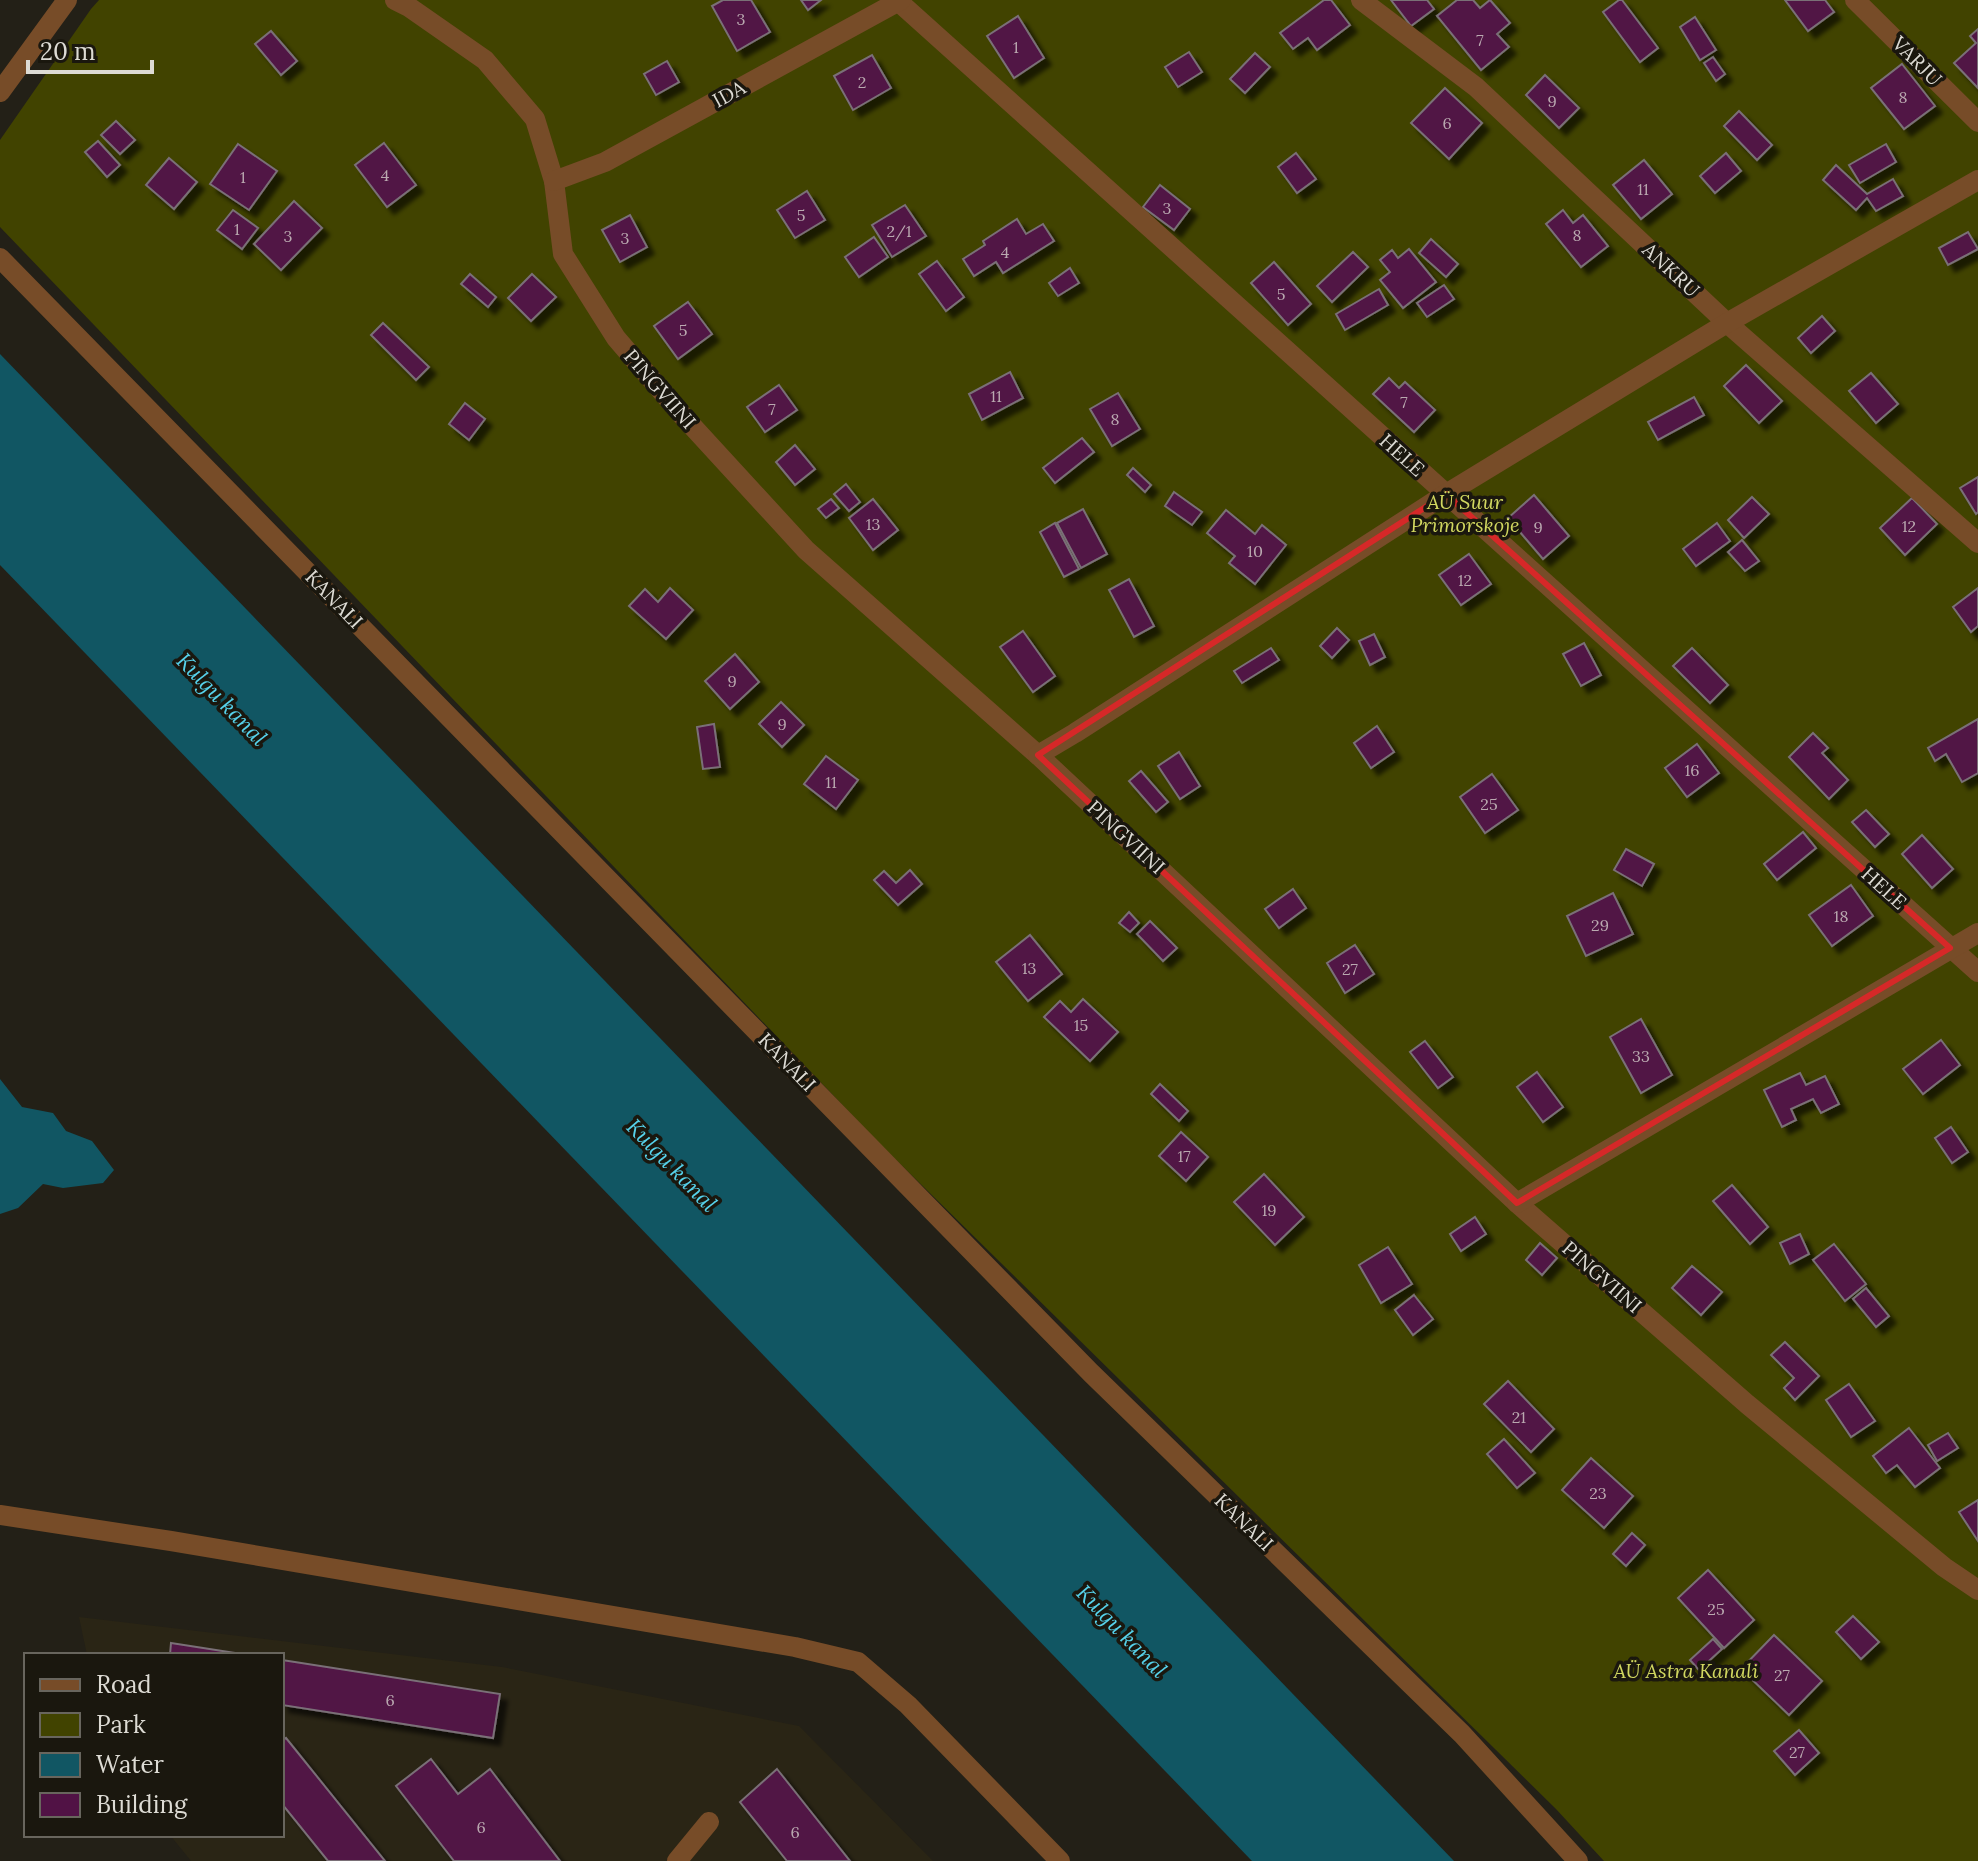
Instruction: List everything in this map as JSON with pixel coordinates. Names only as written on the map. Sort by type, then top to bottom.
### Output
[{"type":"street","points":[[0,92],[67,0]]},
{"type":"street","name":"PINGVIINI","points":[[395,0],[485,60],[535,119],[554,181],[563,254],[616,338],[806,550],[1038,755],[1517,1203],[1747,1404],[1944,1567],[1978,1590]]},
{"type":"street","name":"ANKRU","points":[[1361,0],[1476,87],[1727,323],[1978,543]]},
{"type":"street","name":"VARJU","points":[[1855,0],[1978,122]]},
{"type":"street","name":"IDA","points":[[554,181],[605,162],[900,1]]},
{"type":"street","name":"HELE","points":[[900,1],[1978,972]]},
{"type":"street","points":[[1038,755],[1446,494],[1727,323],[1978,180]]},
{"type":"street","name":"KANALI","points":[[0,258],[1091,1373],[1462,1734],[1578,1861]]},
{"type":"street","points":[[1517,1203],[1978,933]]},
{"type":"street","points":[[0,1515],[764,1642],[858,1662],[908,1705],[1060,1861]]},
{"type":"street","points":[[677,1861],[709,1822]]},
{"type":"highlighted area","points":[[1446,494],[1950,948],[1517,1203],[1038,755]]},
{"type":"shaded area","points":[[79,1617],[502,1667],[799,1726],[933,1861],[191,1861],[172,1837],[284,1837],[284,1653],[87,1653]]},
{"type":"green space","name":"AÜ Suur Primorskoje","points":[[99,0],[1978,0],[1978,1861],[1604,1861],[1556,1809],[878,1142],[0,227],[0,140]]},
{"type":"water","name":"Kulgu kanal","points":[[0,354],[1454,1861],[1252,1861],[0,565]]},
{"type":"water","points":[[0,1079],[22,1107],[53,1113],[66,1131],[92,1141],[114,1170],[103,1183],[63,1188],[43,1184],[18,1208],[0,1214]]},
{"type":"building","points":[[723,0],[751,0],[770,32],[737,51],[712,6]]},
{"type":"building","points":[[801,0],[821,0],[808,10]]},
{"type":"building","points":[[1324,0],[1331,0],[1350,25],[1317,50],[1308,38],[1293,49],[1280,33]]},
{"type":"building","points":[[1391,0],[1427,0],[1434,9],[1411,26]]},
{"type":"building","points":[[1457,0],[1473,0],[1480,8],[1490,0],[1510,23],[1497,34],[1509,47],[1481,70],[1437,16]]},
{"type":"building","points":[[1619,0],[1658,48],[1640,62],[1603,12]]},
{"type":"building","points":[[1785,0],[1825,0],[1834,12],[1808,31]]},
{"type":"building","points":[[1018,16],[1044,58],[1014,78],[987,36]]},
{"type":"building","points":[[1695,17],[1716,50],[1700,60],[1680,27]]},
{"type":"building","points":[[1978,29],[1978,88],[1954,63],[1976,43],[1970,36]]},
{"type":"building","points":[[271,31],[297,61],[281,75],[255,44]]},
{"type":"building","points":[[1189,52],[1202,72],[1178,87],[1165,67]]},
{"type":"building","points":[[1255,53],[1270,67],[1245,93],[1230,79]]},
{"type":"building","points":[[872,55],[891,88],[853,110],[834,76]]},
{"type":"building","points":[[1713,57],[1725,74],[1716,81],[1704,63]]},
{"type":"building","points":[[667,61],[679,82],[656,95],[644,74]]},
{"type":"building","points":[[1902,64],[1935,106],[1904,129],[1871,88]]},
{"type":"building","points":[[1545,75],[1579,108],[1559,128],[1526,95]]},
{"type":"building","points":[[1445,88],[1482,123],[1449,159],[1411,123]]},
{"type":"building","points":[[1739,111],[1772,145],[1757,160],[1724,126]]},
{"type":"building","points":[[116,121],[135,140],[120,154],[101,135]]},
{"type":"building","points":[[98,141],[120,165],[107,177],[85,152]]},
{"type":"building","points":[[384,143],[416,185],[387,207],[355,165]]},
{"type":"building","points":[[238,144],[277,171],[249,210],[210,184]]},
{"type":"building","points":[[1886,144],[1896,162],[1860,183],[1849,165]]},
{"type":"building","points":[[1296,153],[1316,179],[1297,193],[1278,167]]},
{"type":"building","points":[[1726,153],[1741,171],[1715,193],[1700,176]]},
{"type":"building","points":[[169,158],[197,182],[174,209],[146,185]]},
{"type":"building","points":[[1644,160],[1672,194],[1641,219],[1613,185]]},
{"type":"building","points":[[1836,165],[1867,194],[1893,179],[1903,196],[1876,211],[1867,198],[1856,210],[1823,180]]},
{"type":"building","points":[[1160,185],[1190,209],[1174,230],[1143,207]]},
{"type":"building","points":[[807,191],[825,220],[795,238],[777,210]]},
{"type":"building","points":[[294,201],[322,228],[281,270],[254,244]]},
{"type":"building","points":[[905,205],[926,236],[892,257],[872,225]]},
{"type":"building","points":[[233,210],[258,228],[242,249],[217,230]]},
{"type":"building","points":[[1563,210],[1573,223],[1583,215],[1608,246],[1581,267],[1546,224]]},
{"type":"building","points":[[630,215],[647,247],[620,262],[602,230]]},
{"type":"building","points":[[1017,219],[1026,234],[1043,224],[1054,241],[1003,273],[996,262],[974,276],[963,259],[985,245],[983,241]]},
{"type":"building","points":[[1968,232],[1978,249],[1948,265],[1939,248]]},
{"type":"building","points":[[874,237],[888,257],[859,277],[845,257]]},
{"type":"building","points":[[1431,239],[1458,264],[1446,277],[1419,253]]},
{"type":"building","points":[[1409,249],[1436,282],[1403,308],[1380,280],[1390,272],[1380,260],[1392,250],[1398,258]]},
{"type":"building","points":[[1353,252],[1368,267],[1332,302],[1317,286]]},
{"type":"building","points":[[937,261],[964,297],[946,311],[919,274]]},
{"type":"building","points":[[1274,262],[1311,304],[1288,325],[1251,283]]},
{"type":"building","points":[[1070,268],[1079,283],[1058,296],[1049,283]]},
{"type":"building","points":[[470,274],[496,297],[488,307],[461,284]]},
{"type":"building","points":[[532,274],[556,297],[531,321],[508,298]]},
{"type":"building","points":[[1444,285],[1454,299],[1427,317],[1417,303]]},
{"type":"building","points":[[1379,289],[1388,305],[1345,330],[1336,314]]},
{"type":"building","points":[[688,302],[712,334],[678,359],[654,326]]},
{"type":"building","points":[[1822,316],[1835,331],[1811,353],[1798,338]]},
{"type":"building","points":[[383,323],[429,367],[416,380],[371,335]]},
{"type":"building","points":[[1746,365],[1782,401],[1759,423],[1724,386]]},
{"type":"building","points":[[1010,372],[1023,398],[982,420],[969,394]]},
{"type":"building","points":[[1871,373],[1898,404],[1876,423],[1849,391]]},
{"type":"building","points":[[1389,378],[1399,388],[1405,382],[1435,410],[1414,432],[1373,394]]},
{"type":"building","points":[[779,385],[797,410],[765,432],[747,407]]},
{"type":"building","points":[[1118,393],[1140,429],[1112,446],[1090,409]]},
{"type":"building","points":[[1694,397],[1704,415],[1658,440],[1648,422]]},
{"type":"building","points":[[465,403],[485,419],[469,440],[449,424]]},
{"type":"building","points":[[1082,438],[1094,452],[1055,483],[1043,468]]},
{"type":"building","points":[[795,445],[815,469],[795,485],[776,462]]},
{"type":"building","points":[[1133,468],[1151,485],[1145,492],[1127,475]]},
{"type":"building","points":[[1978,477],[1978,512],[1976,514],[1960,488]]},
{"type":"building","points":[[846,484],[860,502],[849,511],[834,494]]},
{"type":"building","points":[[1174,492],[1202,512],[1192,525],[1165,506]]},
{"type":"building","points":[[1534,495],[1569,536],[1543,559],[1508,518]]},
{"type":"building","points":[[1752,497],[1769,514],[1744,538],[1728,520]]},
{"type":"building","points":[[1912,498],[1937,524],[1905,555],[1880,528]]},
{"type":"building","points":[[831,499],[839,508],[826,518],[818,509]]},
{"type":"building","points":[[873,499],[898,530],[873,550],[849,518]]},
{"type":"building","points":[[1083,509],[1107,554],[1081,568],[1057,523]]},
{"type":"building","points":[[1226,510],[1255,534],[1262,525],[1286,545],[1255,584],[1229,563],[1235,556],[1207,533]]},
{"type":"building","points":[[1055,523],[1079,569],[1064,577],[1040,532]]},
{"type":"building","points":[[1717,523],[1730,541],[1696,566],[1683,549]]},
{"type":"building","points":[[1742,540],[1759,561],[1745,571],[1728,552]]},
{"type":"building","points":[[1469,554],[1491,584],[1461,605],[1439,575]]},
{"type":"building","points":[[1129,579],[1154,626],[1134,637],[1109,590]]},
{"type":"building","points":[[670,588],[693,610],[666,639],[629,606],[645,589],[658,602]]},
{"type":"building","points":[[1978,588],[1978,626],[1971,632],[1953,607]]},
{"type":"building","points":[[1337,628],[1349,640],[1332,658],[1320,646]]},
{"type":"building","points":[[1023,631],[1055,676],[1033,692],[1000,647]]},
{"type":"building","points":[[1374,634],[1385,657],[1370,665],[1359,641]]},
{"type":"building","points":[[1584,643],[1601,675],[1581,686],[1563,654]]},
{"type":"building","points":[[1271,648],[1279,660],[1242,683],[1234,671]]},
{"type":"building","points":[[1692,648],[1728,685],[1710,703],[1673,666]]},
{"type":"building","points":[[735,654],[759,682],[730,709],[705,681]]},
{"type":"building","points":[[781,702],[804,725],[782,747],[759,724]]},
{"type":"building","points":[[1978,719],[1978,773],[1962,782],[1946,754],[1935,761],[1928,748]]},
{"type":"building","points":[[714,724],[720,767],[703,769],[697,727]]},
{"type":"building","points":[[1377,726],[1394,752],[1371,768],[1354,743]]},
{"type":"building","points":[[1813,733],[1828,748],[1822,753],[1848,780],[1829,799],[1789,757]]},
{"type":"building","points":[[1697,744],[1719,773],[1687,797],[1665,768]]},
{"type":"building","points":[[1179,752],[1200,786],[1180,799],[1158,766]]},
{"type":"building","points":[[826,756],[858,780],[836,809],[804,784]]},
{"type":"building","points":[[1141,771],[1168,802],[1156,812],[1129,781]]},
{"type":"building","points":[[1492,774],[1518,810],[1485,833],[1460,797]]},
{"type":"building","points":[[1866,810],[1889,834],[1875,847],[1852,822]]},
{"type":"building","points":[[1803,832],[1816,848],[1777,880],[1764,864]]},
{"type":"building","points":[[1922,835],[1953,869],[1932,888],[1902,854]]},
{"type":"building","points":[[1626,849],[1654,864],[1642,886],[1614,870]]},
{"type":"building","points":[[910,870],[922,884],[898,905],[874,880],[884,871],[896,883]]},
{"type":"building","points":[[1851,885],[1873,916],[1832,946],[1809,915]]},
{"type":"building","points":[[1293,889],[1306,908],[1279,928],[1265,909]]},
{"type":"building","points":[[1613,893],[1633,934],[1586,956],[1567,916]]},
{"type":"building","points":[[1129,912],[1139,923],[1130,932],[1119,923]]},
{"type":"building","points":[[1150,921],[1177,948],[1163,961],[1137,934]]},
{"type":"building","points":[[1030,935],[1062,974],[1028,1001],[996,962]]},
{"type":"building","points":[[1355,945],[1374,974],[1345,993],[1327,963]]},
{"type":"building","points":[[1083,999],[1118,1032],[1090,1061],[1044,1017],[1060,1001],[1071,1012]]},
{"type":"building","points":[[1641,1019],[1672,1075],[1641,1093],[1610,1037]]},
{"type":"building","points":[[1941,1040],[1960,1065],[1923,1094],[1903,1069]]},
{"type":"building","points":[[1425,1041],[1453,1077],[1438,1088],[1410,1052]]},
{"type":"building","points":[[1537,1072],[1563,1107],[1543,1122],[1517,1087]]},
{"type":"building","points":[[1800,1073],[1806,1085],[1825,1076],[1839,1104],[1821,1113],[1813,1099],[1791,1109],[1796,1120],[1782,1127],[1764,1090]]},
{"type":"building","points":[[1160,1084],[1188,1111],[1179,1121],[1151,1094]]},
{"type":"building","points":[[1951,1127],[1968,1152],[1952,1163],[1935,1138]]},
{"type":"building","points":[[1181,1132],[1208,1157],[1186,1181],[1159,1156]]},
{"type":"building","points":[[1264,1174],[1304,1217],[1275,1245],[1234,1202]]},
{"type":"building","points":[[1732,1185],[1768,1227],[1750,1244],[1713,1201]]},
{"type":"building","points":[[1475,1217],[1486,1234],[1461,1251],[1450,1234]]},
{"type":"building","points":[[1800,1234],[1809,1254],[1790,1264],[1780,1243]]},
{"type":"building","points":[[1540,1243],[1557,1258],[1542,1275],[1526,1260]]},
{"type":"building","points":[[1834,1244],[1866,1284],[1845,1301],[1813,1260]]},
{"type":"building","points":[[1388,1247],[1412,1284],[1381,1303],[1359,1265]]},
{"type":"building","points":[[1692,1266],[1722,1292],[1701,1315],[1672,1288]]},
{"type":"building","points":[[1866,1288],[1889,1316],[1876,1327],[1853,1299]]},
{"type":"building","points":[[1414,1295],[1433,1319],[1413,1335],[1395,1310]]},
{"type":"building","points":[[1785,1342],[1819,1376],[1795,1400],[1784,1388],[1794,1378],[1771,1355]]},
{"type":"building","points":[[1508,1381],[1554,1429],[1531,1452],[1484,1404]]},
{"type":"building","points":[[1849,1384],[1875,1421],[1851,1437],[1826,1400]]},
{"type":"building","points":[[1909,1428],[1940,1468],[1915,1487],[1897,1465],[1886,1473],[1873,1456]]},
{"type":"building","points":[[1948,1433],[1958,1448],[1937,1461],[1928,1445]]},
{"type":"building","points":[[1504,1439],[1535,1473],[1517,1488],[1487,1454]]},
{"type":"building","points":[[1591,1458],[1633,1496],[1604,1528],[1562,1490]]},
{"type":"building","points":[[1978,1500],[1978,1541],[1959,1512]]},
{"type":"building","points":[[1632,1533],[1645,1545],[1626,1566],[1613,1554]]},
{"type":"building","points":[[1708,1570],[1754,1620],[1724,1648],[1678,1598]]},
{"type":"building","points":[[1853,1616],[1879,1642],[1861,1659],[1836,1632]]},
{"type":"building","points":[[1774,1635],[1822,1681],[1789,1715],[1741,1669]]},
{"type":"building","points":[[1713,1639],[1722,1649],[1699,1670],[1690,1660]]},
{"type":"building","points":[[171,1643],[235,1653],[170,1653]]},
{"type":"building","points":[[284,1660],[500,1694],[493,1738],[284,1705]]},
{"type":"building","points":[[1799,1730],[1819,1753],[1795,1775],[1774,1751]]},
{"type":"building","points":[[286,1738],[385,1861],[328,1861],[284,1806]]},
{"type":"building","points":[[431,1759],[458,1794],[490,1769],[560,1861],[454,1861],[396,1786]]},
{"type":"building","points":[[777,1769],[850,1861],[787,1861],[740,1802]]},
{"type":"park label","name":"AÜ Astra Kanali","points":[[1686,1671]]}]
